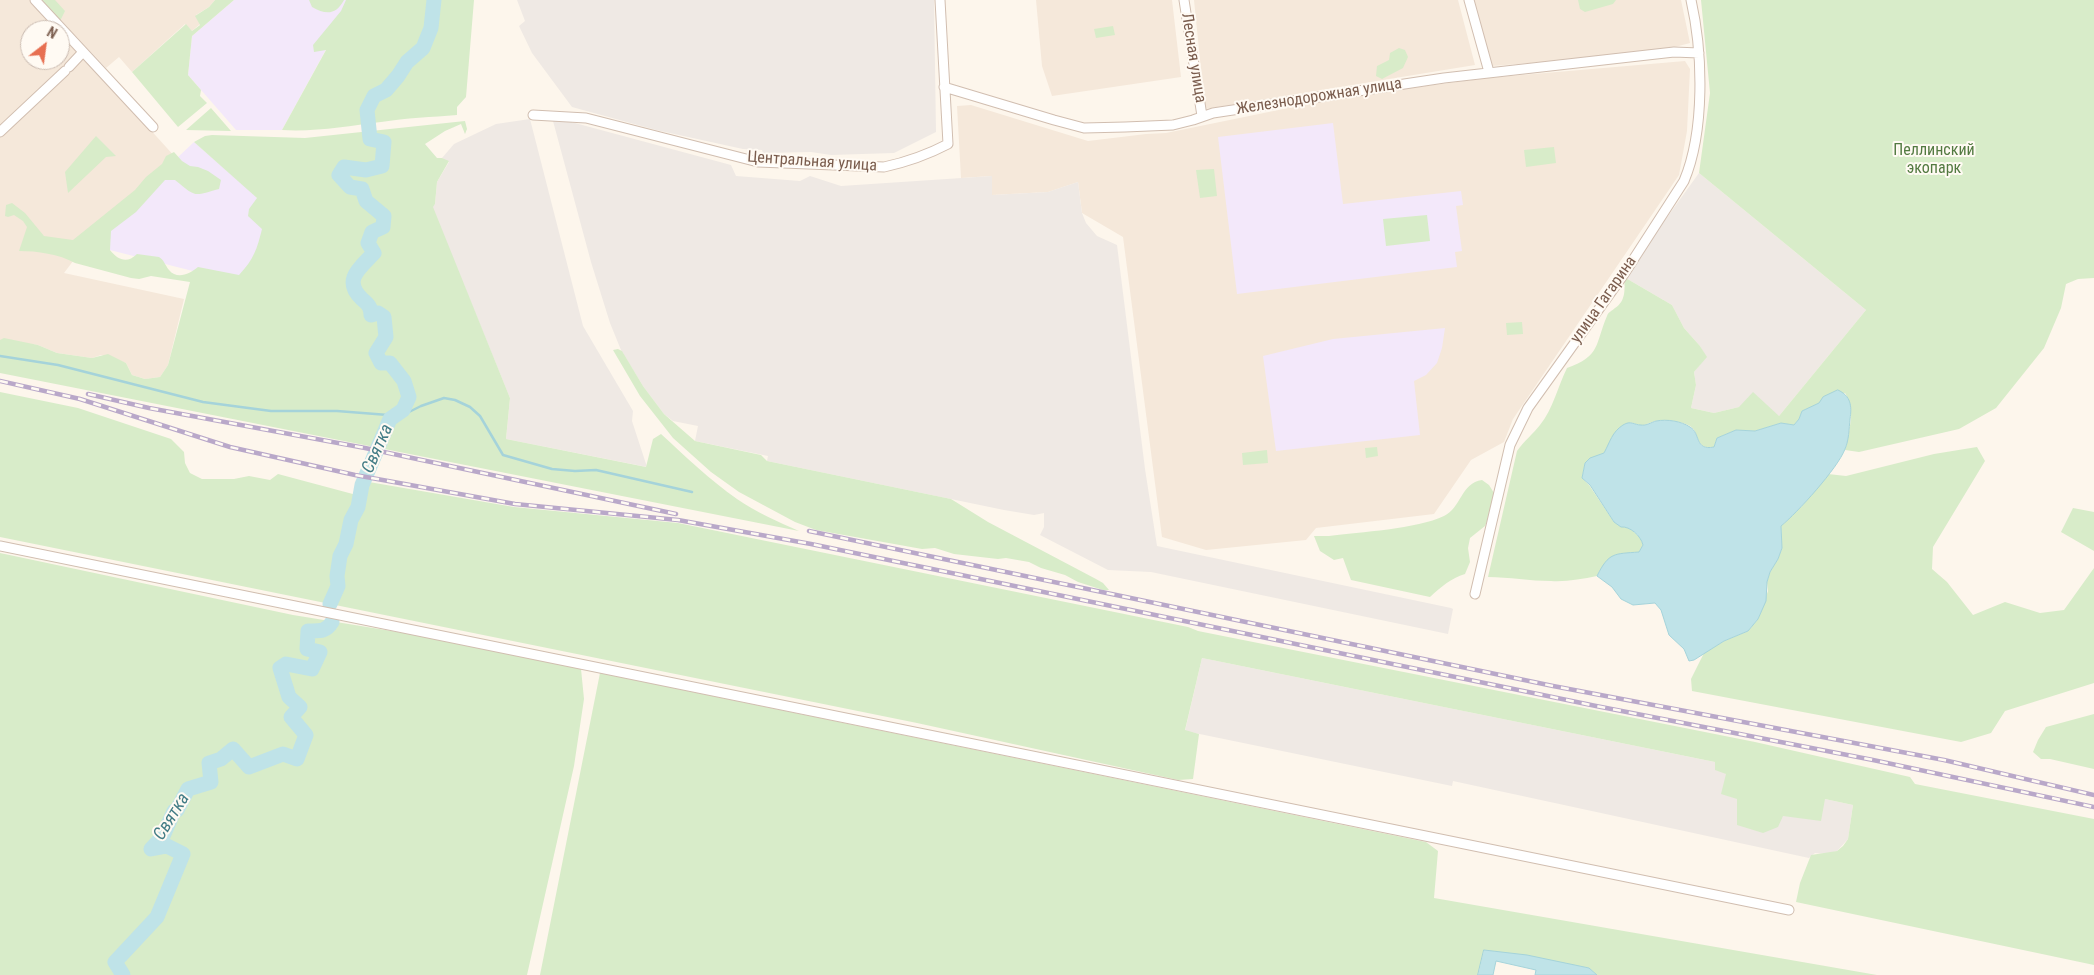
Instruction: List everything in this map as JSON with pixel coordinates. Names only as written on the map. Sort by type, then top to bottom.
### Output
[{"type":"street","points":[[35,0],[153,127]]},
{"type":"street","name":"Центральная улица","points":[[533,115],[586,118],[758,162],[884,167],[926,155],[948,144],[940,0]]},
{"type":"street","name":"Лесная улица","points":[[1184,0],[1202,116]]},
{"type":"street","points":[[1469,0],[1489,72]]},
{"type":"street","name":"улица Гагарина","points":[[1475,594],[1510,445],[1528,408],[1624,274],[1686,175],[1695,145],[1699,53],[1691,0]]},
{"type":"street","points":[[0,132],[83,52]]},
{"type":"street","name":"Железнодорожная улица","points":[[944,87],[1084,128],[1173,124],[1202,116],[1300,98],[1489,72],[1674,52],[1699,53]]},
{"type":"street","points":[[0,546],[1789,910]]},
{"type":"shaded area","points":[[0,0],[32,0],[51,20],[20,20],[20,70],[70,70],[70,41],[176,158],[86,244],[64,273],[184,299],[168,365],[160,377],[145,379],[132,375],[126,363],[101,355],[92,358],[57,353],[38,345],[0,340]]},
{"type":"shaded area","points":[[42,0],[215,0],[209,7],[196,15],[200,24],[192,31],[185,24],[132,72],[119,57],[106,68],[70,30],[70,20],[61,20]]},
{"type":"shaded area","points":[[234,0],[358,0],[329,44],[282,130],[236,130],[188,75],[192,36]]},
{"type":"shaded area","points":[[517,0],[934,0],[936,132],[894,153],[831,155],[811,152],[763,153],[762,150],[743,149],[656,130],[572,107],[532,53],[519,26],[525,21]]},
{"type":"shaded area","points":[[1036,0],[1172,0],[1181,77],[1052,96],[1042,66]]},
{"type":"shaded area","points":[[1194,0],[1458,0],[1475,65],[1205,109]]},
{"type":"shaded area","points":[[1474,0],[1681,0],[1690,43],[1675,47],[1492,66]]},
{"type":"shaded area","points":[[1685,61],[1690,69],[1687,131],[1679,175],[1513,419],[1504,442],[1471,460],[1434,514],[1316,528],[1306,540],[1206,550],[1162,537],[1123,237],[1082,213],[1078,182],[1048,192],[992,195],[992,176],[961,178],[957,106],[971,105],[1088,141],[1166,133],[1342,97],[1487,78]]},
{"type":"shaded area","points":[[530,119],[583,326],[633,411],[632,421],[647,467],[506,439],[510,398],[432,207],[435,204],[437,182],[449,162],[442,158],[454,144],[496,124]]},
{"type":"shaded area","points":[[560,119],[731,165],[736,176],[800,181],[810,176],[841,186],[992,176],[992,195],[1048,192],[1078,182],[1082,213],[1086,223],[1097,236],[1117,245],[1145,469],[1157,546],[1451,608],[1453,609],[1448,634],[1151,572],[1108,570],[1040,535],[1044,527],[1044,513],[1034,515],[1004,510],[767,461],[768,456],[695,441],[698,426],[673,421],[664,414],[643,386],[621,350],[610,323],[591,262],[553,121]]},
{"type":"shaded area","points":[[1333,123],[1343,204],[1461,191],[1463,205],[1456,206],[1462,251],[1455,252],[1457,267],[1237,294],[1218,137]]},
{"type":"shaded area","points":[[194,142],[255,195],[270,223],[260,288],[86,244]]},
{"type":"shaded area","points":[[1699,173],[1866,310],[1779,416],[1739,407],[1714,413],[1691,408],[1696,385],[1694,372],[1706,357],[1700,346],[1684,328],[1672,305],[1624,277]]},
{"type":"shaded area","points":[[1445,328],[1442,348],[1437,363],[1426,375],[1414,381],[1420,435],[1276,451],[1263,356],[1333,339]]},
{"type":"shaded area","points":[[1202,658],[1715,762],[1726,774],[1737,798],[1783,816],[1825,799],[1853,805],[1848,839],[1837,851],[1826,854],[1815,853],[1809,858],[1453,781],[1452,786],[1185,731]]},
{"type":"green space","points":[[42,0],[55,0],[65,11],[59,20]]},
{"type":"green space","points":[[215,0],[234,0],[192,36],[188,75],[201,90],[200,96],[207,103],[178,127],[132,72],[186,24],[192,31],[200,25],[195,16],[209,7]]},
{"type":"green space","points":[[309,0],[344,0],[338,9],[326,12],[312,7]]},
{"type":"green space","points":[[346,0],[474,0],[466,97],[457,107],[457,115],[344,127],[282,130],[326,50],[314,52],[313,45],[341,11]]},
{"type":"green space","points":[[1578,0],[1616,0],[1613,4],[1585,12],[1580,9]]},
{"type":"green space","name":"Пеллинский экопарк","points":[[1701,0],[2094,0],[2094,278],[2078,279],[2066,284],[2061,308],[2044,348],[1996,408],[1959,429],[1859,452],[1845,450],[1851,414],[1845,393],[1802,411],[1794,425],[1781,423],[1755,431],[1736,430],[1717,438],[1714,447],[1703,446],[1693,429],[1682,423],[1663,420],[1644,425],[1626,424],[1622,426],[1604,453],[1585,463],[1582,478],[1589,485],[1614,522],[1631,529],[1642,540],[1643,545],[1639,552],[1614,557],[1605,564],[1597,576],[1568,581],[1488,577],[1517,451],[1545,419],[1567,368],[1586,359],[1595,348],[1609,313],[1619,305],[1623,298],[1624,277],[1672,305],[1684,328],[1700,346],[1707,357],[1694,372],[1696,385],[1691,408],[1714,413],[1739,407],[1753,392],[1779,416],[1866,310],[1699,173],[1710,93]]},
{"type":"green space","points":[[1113,26],[1115,35],[1096,38],[1094,29]]},
{"type":"green space","points":[[1399,48],[1405,50],[1408,57],[1403,68],[1382,79],[1376,76],[1377,66],[1389,60],[1390,53]]},
{"type":"green space","points":[[211,108],[231,131],[186,130]]},
{"type":"green space","points":[[465,121],[467,129],[465,134],[461,124],[445,131],[425,144],[437,158],[449,161],[437,182],[435,204],[433,207],[510,398],[506,439],[646,467],[653,439],[661,434],[727,492],[759,512],[799,531],[0,373],[0,340],[4,338],[38,345],[57,353],[92,358],[108,354],[126,363],[132,375],[145,379],[160,377],[168,365],[190,282],[151,276],[139,279],[131,278],[75,263],[55,255],[19,251],[27,227],[23,221],[14,215],[5,216],[6,205],[12,203],[25,213],[44,236],[73,240],[135,190],[146,177],[162,164],[166,156],[174,152],[182,161],[190,166],[208,171],[221,180],[219,189],[196,194],[175,180],[165,180],[136,212],[111,231],[110,250],[123,260],[130,259],[137,254],[159,257],[169,270],[176,275],[187,274],[198,267],[239,275],[254,253],[262,229],[248,216],[249,209],[257,198],[194,142],[205,136],[212,135],[305,138]]},
{"type":"green space","points":[[96,136],[116,156],[106,157],[68,193],[65,172]]},
{"type":"green space","points":[[1554,147],[1556,163],[1526,167],[1524,150]]},
{"type":"green space","points":[[1214,169],[1217,196],[1200,198],[1196,170]]},
{"type":"green space","points":[[1427,215],[1430,241],[1386,246],[1383,219]]},
{"type":"green space","points":[[1522,322],[1523,334],[1507,335],[1506,323]]},
{"type":"green space","points":[[618,349],[622,351],[643,386],[664,414],[695,441],[761,455],[767,461],[951,499],[988,522],[1103,583],[1109,590],[1078,582],[1065,575],[1041,568],[1029,562],[1006,558],[998,559],[954,554],[935,548],[922,549],[816,530],[795,522],[739,492],[711,472],[673,438],[640,396],[613,350]]},
{"type":"green space","points":[[0,392],[78,408],[171,439],[184,452],[185,463],[190,473],[202,479],[234,479],[249,476],[270,480],[278,474],[364,497],[369,482],[514,507],[678,523],[1188,627],[1198,631],[1755,742],[1910,777],[1915,784],[2094,819],[2094,965],[1796,902],[1800,883],[1811,855],[1837,851],[1848,839],[1853,805],[1825,799],[1821,821],[1783,816],[1778,827],[1763,833],[1737,825],[1737,799],[1721,794],[1726,774],[1715,770],[1715,762],[1202,658],[1185,730],[1199,734],[1193,779],[1178,780],[917,723],[0,537]]},
{"type":"green space","points":[[1377,447],[1378,456],[1366,458],[1365,448]]},
{"type":"green space","points":[[1977,447],[1985,461],[1933,547],[1932,569],[1947,582],[1973,615],[2005,602],[2040,613],[2064,610],[2094,568],[2094,683],[2005,711],[1991,733],[1961,742],[1692,691],[1691,679],[1704,653],[1724,641],[1748,631],[1758,619],[1768,591],[1767,582],[1770,572],[1782,548],[1781,526],[1802,506],[1828,474],[1846,476],[1934,454]]},
{"type":"green space","points":[[1267,450],[1268,463],[1243,465],[1242,453]]},
{"type":"green space","points":[[1482,480],[1489,485],[1494,493],[1491,512],[1485,526],[1470,538],[1468,548],[1470,562],[1465,574],[1451,580],[1430,597],[1351,580],[1343,558],[1334,560],[1320,551],[1314,536],[1388,529],[1433,520],[1450,512],[1470,486]]},
{"type":"green space","points":[[2073,508],[2094,512],[2094,551],[2061,532]]},
{"type":"green space","points":[[0,553],[293,615],[509,650],[581,669],[584,699],[574,766],[527,975],[0,975]]},
{"type":"green space","points":[[600,673],[1426,842],[1438,851],[1434,898],[1877,975],[1597,975],[1589,968],[1484,950],[1478,975],[540,975]]},
{"type":"green space","points":[[2094,714],[2094,769],[2050,759],[2041,759],[2033,752],[2046,727]]},
{"type":"water","points":[[1838,390],[1846,395],[1851,406],[1846,446],[1841,457],[1826,478],[1781,526],[1782,548],[1770,572],[1767,582],[1766,601],[1758,619],[1748,631],[1724,641],[1694,660],[1689,661],[1684,649],[1669,635],[1661,610],[1655,603],[1633,605],[1621,599],[1612,587],[1597,576],[1609,558],[1618,554],[1639,552],[1643,545],[1635,532],[1621,527],[1614,522],[1590,485],[1582,478],[1585,463],[1590,458],[1604,453],[1614,434],[1626,424],[1643,425],[1660,420],[1678,422],[1693,430],[1701,444],[1708,448],[1714,447],[1717,438],[1736,430],[1755,431],[1781,423],[1794,425],[1802,411],[1819,403],[1823,397]]},
{"type":"water","points":[[1484,950],[1527,955],[1589,968],[1597,975],[1535,975],[1536,970],[1496,961],[1493,975],[1478,975]]},
{"type":"waterway","name":"Святка","points":[[330,604],[338,586],[337,576],[340,556],[346,544],[351,520],[358,507],[362,485],[390,419],[403,410],[409,397],[404,381],[390,363],[381,363],[376,353],[386,337],[384,317],[378,313],[371,315],[369,306],[353,286],[355,274],[374,253],[368,243],[372,232],[383,227],[384,216],[366,201],[362,189],[350,187],[339,175],[344,167],[366,170],[382,166],[384,142],[370,139],[367,110],[374,96],[386,90],[407,62],[423,48],[431,28],[434,0]]},
{"type":"waterway","points":[[0,356],[58,365],[203,402],[271,411],[337,411],[401,416],[421,406],[444,398],[455,400],[470,407],[480,416],[503,455],[552,469],[596,470],[692,492]]},
{"type":"waterway","name":"Святка","points":[[123,975],[115,962],[157,917],[183,854],[167,846],[151,849],[163,836],[174,811],[177,810],[188,789],[211,782],[209,763],[221,759],[233,749],[249,767],[283,754],[297,759],[306,735],[291,717],[300,707],[289,697],[280,668],[286,664],[312,669],[320,652],[307,649],[308,631],[322,630],[327,628],[332,622]]},
{"type":"railway","points":[[0,381],[80,399],[230,447],[355,475],[515,504],[678,520],[811,544],[1596,706],[1873,760],[2094,807]]},
{"type":"railway","points":[[88,394],[149,408],[365,448],[676,514]]},
{"type":"railway","points":[[809,531],[1553,686],[1944,760],[2094,795]]}]
